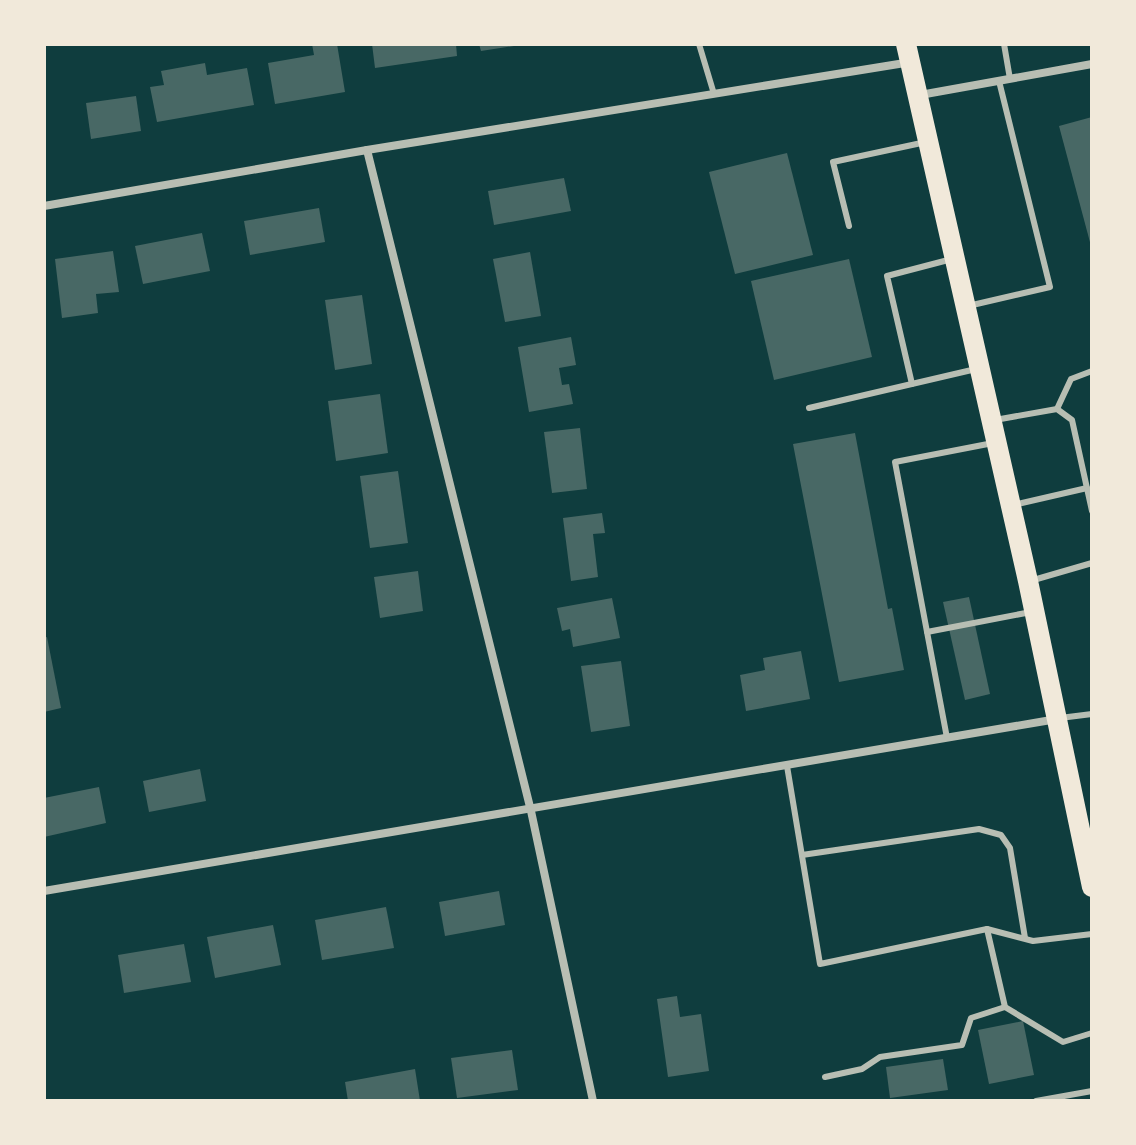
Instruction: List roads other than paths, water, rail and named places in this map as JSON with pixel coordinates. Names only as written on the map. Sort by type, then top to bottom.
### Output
[{"type":"main road","points":[[908,53],[1028,581],[1092,887]]},
{"type":"street","points":[[44,206],[714,94],[908,53]]},
{"type":"street","points":[[920,95],[1092,64]]},
{"type":"street","points":[[367,150],[531,811],[593,1101]]},
{"type":"street","points":[[44,891],[531,811],[1057,719]]},
{"type":"lane","points":[[700,44],[714,94]]},
{"type":"lane","points":[[1004,44],[1010,79]]},
{"type":"lane","points":[[967,307],[1050,287],[999,81]]},
{"type":"lane","points":[[849,226],[833,162],[930,141]]},
{"type":"lane","points":[[912,384],[887,276],[956,258]]},
{"type":"lane","points":[[809,408],[980,368]]},
{"type":"lane","points":[[1057,409],[1071,379],[1092,371]]},
{"type":"lane","points":[[991,420],[1057,409],[1072,420],[1092,511]]},
{"type":"lane","points":[[947,738],[895,462],[997,443]]},
{"type":"lane","points":[[1010,505],[1087,488]]},
{"type":"lane","points":[[1028,581],[1092,563]]},
{"type":"lane","points":[[927,632],[1034,612]]},
{"type":"lane","points":[[1057,719],[1092,714]]},
{"type":"lane","points":[[787,766],[820,964],[987,929],[1033,941],[1092,934]]},
{"type":"lane","points":[[802,855],[979,829],[1001,835],[1010,848],[1025,938]]},
{"type":"lane","points":[[987,929],[1005,1007],[1063,1042],[1092,1033]]},
{"type":"lane","points":[[825,1077],[862,1069],[880,1057],[962,1045],[971,1018],[1005,1007]]},
{"type":"lane","points":[[1036,1101],[1072,1098],[1092,1091]]}]
